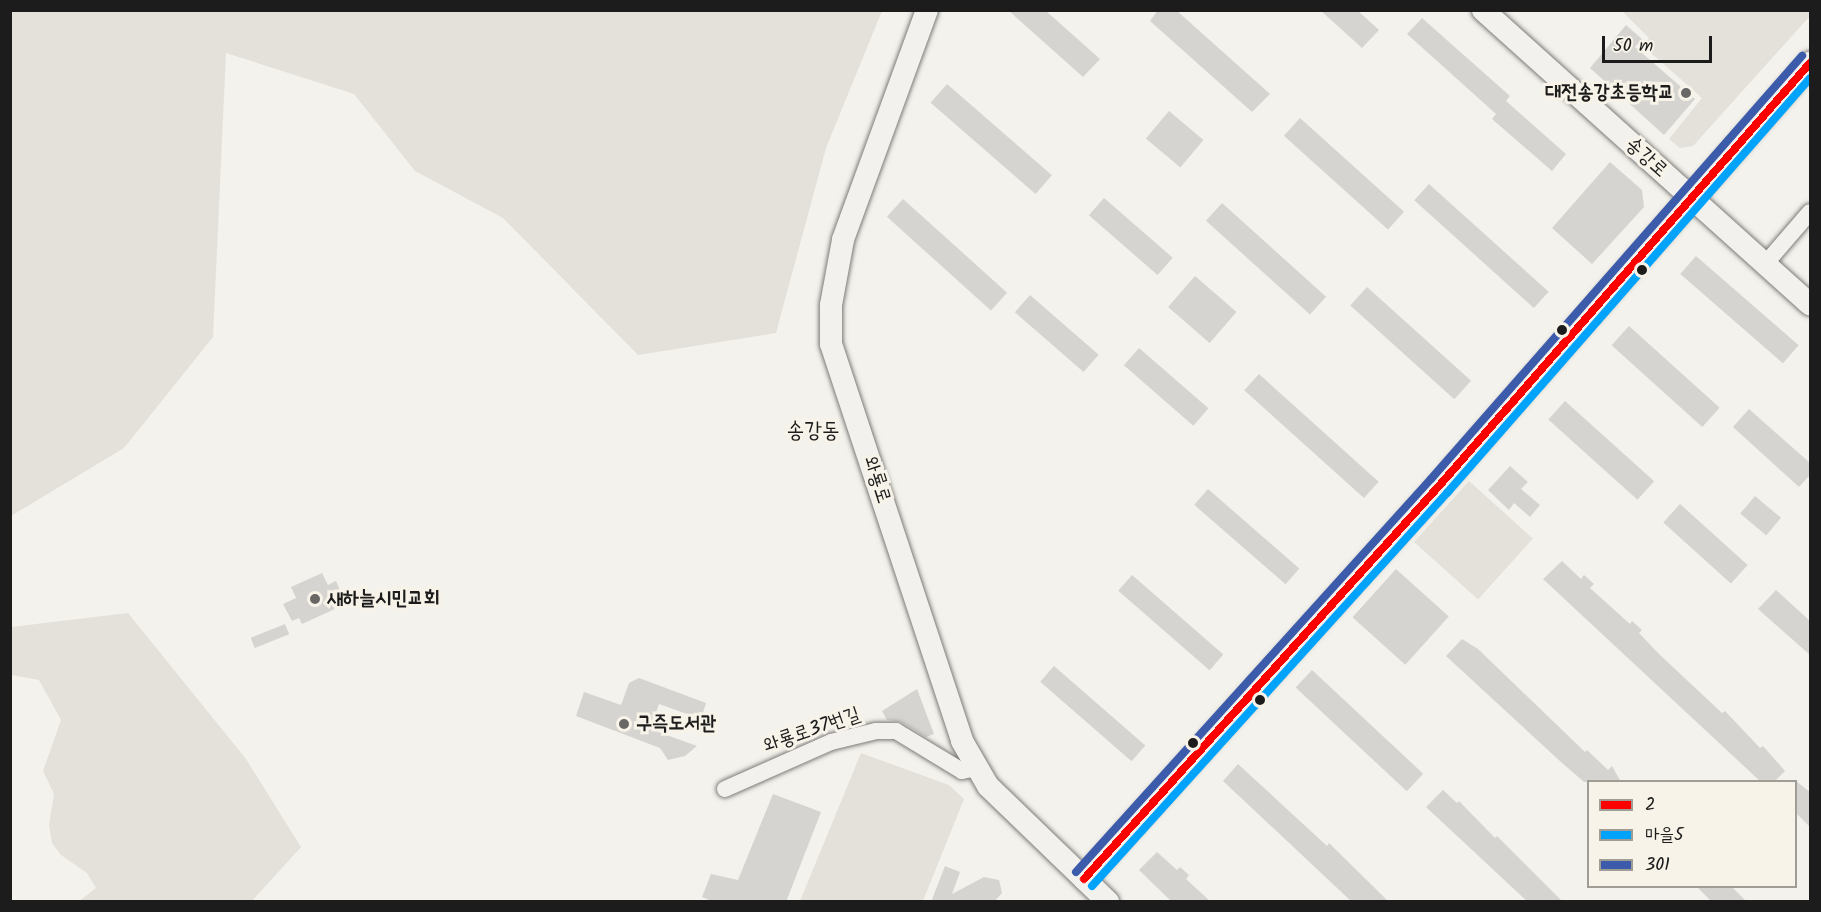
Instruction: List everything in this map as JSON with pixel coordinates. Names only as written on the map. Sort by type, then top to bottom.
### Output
[{"type":"main road","name":"와룡로","points":[[927,10],[843,240],[831,304],[831,344],[962,741],[988,786],[1108,902]]},
{"type":"main road","name":"송강로","points":[[1483,10],[1810,304]]},
{"type":"main road","points":[[1084,879],[1439,486],[1810,63]]},
{"type":"street","points":[[1766,263],[1810,212]]},
{"type":"street","name":"와룡로37번길","points":[[725,789],[831,742],[876,731],[896,731],[962,771],[977,768]]},
{"type":"shaded area","points":[[1810,10],[1810,16],[1693,146],[1680,148],[1669,139],[1702,98],[1643,46],[1649,38],[1622,11]]},
{"type":"shaded area","points":[[10,11],[882,11],[826,148],[776,333],[638,355],[503,218],[415,171],[354,94],[226,53],[213,337],[124,448],[11,516]]},
{"type":"shaded area","points":[[1469,481],[1533,539],[1478,599],[1414,542]]},
{"type":"shaded area","points":[[128,613],[246,759],[301,847],[252,901],[79,901],[96,888],[87,873],[61,855],[52,843],[49,825],[54,794],[43,771],[61,720],[39,680],[11,675],[11,627]]},
{"type":"shaded area","points":[[861,753],[949,785],[964,799],[923,901],[800,901]]},
{"type":"building","points":[[1008,10],[1045,10],[1100,59],[1083,77]]},
{"type":"building","points":[[1158,10],[1176,10],[1270,94],[1252,112],[1150,21]]},
{"type":"building","points":[[1320,10],[1357,10],[1379,30],[1362,48]]},
{"type":"building","points":[[1422,18],[1510,96],[1506,101],[1566,154],[1552,171],[1492,119],[1496,114],[1407,34]]},
{"type":"building","points":[[1626,25],[1642,39],[1635,47],[1695,99],[1664,135],[1590,68]]},
{"type":"building","points":[[947,84],[1052,175],[1036,194],[931,103]]},
{"type":"building","points":[[1169,111],[1203,140],[1180,168],[1146,139]]},
{"type":"building","points":[[1300,118],[1404,212],[1388,230],[1284,136]]},
{"type":"building","points":[[1610,162],[1642,190],[1644,207],[1592,264],[1552,228]]},
{"type":"building","points":[[1429,184],[1549,292],[1534,308],[1414,200]]},
{"type":"building","points":[[1104,198],[1173,258],[1158,275],[1089,215]]},
{"type":"building","points":[[903,199],[1007,293],[991,311],[887,217]]},
{"type":"building","points":[[1222,203],[1326,297],[1310,315],[1206,221]]},
{"type":"building","points":[[1696,256],[1799,345],[1783,363],[1680,274]]},
{"type":"building","points":[[1195,276],[1237,312],[1210,343],[1168,307]]},
{"type":"building","points":[[1367,287],[1471,381],[1454,399],[1350,306]]},
{"type":"building","points":[[1030,295],[1099,355],[1084,372],[1015,312]]},
{"type":"building","points":[[1629,326],[1720,408],[1702,427],[1612,345]]},
{"type":"building","points":[[1139,348],[1208,408],[1193,426],[1124,365]]},
{"type":"building","points":[[1259,374],[1379,482],[1364,498],[1244,390]]},
{"type":"building","points":[[1565,401],[1654,481],[1637,500],[1548,420]]},
{"type":"building","points":[[1749,409],[1810,463],[1810,475],[1799,487],[1733,427]]},
{"type":"building","points":[[1510,466],[1528,482],[1521,489],[1540,505],[1530,517],[1514,503],[1509,510],[1488,490]]},
{"type":"building","points":[[1208,489],[1299,568],[1286,584],[1194,505]]},
{"type":"building","points":[[1755,496],[1781,518],[1766,535],[1740,514]]},
{"type":"building","points":[[1680,504],[1748,565],[1731,583],[1663,523]]},
{"type":"building","points":[[1562,561],[1581,579],[1584,575],[1594,584],[1590,588],[1630,624],[1632,621],[1642,630],[1639,633],[1658,653],[1722,713],[1725,711],[1760,748],[1763,746],[1785,771],[1776,780],[1759,780],[1543,579]]},
{"type":"building","points":[[1396,569],[1449,617],[1405,665],[1353,617]]},
{"type":"building","name":"새하늘시민교회","points":[[322,573],[328,585],[336,581],[343,597],[334,601],[337,608],[302,624],[299,618],[292,621],[283,604],[296,598],[291,587]]},
{"type":"building","points":[[1132,575],[1223,654],[1210,670],[1118,591]]},
{"type":"building","points":[[1776,590],[1810,621],[1810,655],[1758,609]]},
{"type":"building","points":[[285,624],[289,634],[255,648],[251,638]]},
{"type":"building","points":[[1462,639],[1478,649],[1585,752],[1587,750],[1608,770],[1612,766],[1620,780],[1587,780],[1584,782],[1446,656]]},
{"type":"building","points":[[1054,666],[1145,745],[1132,761],[1040,682]]},
{"type":"building","points":[[1312,670],[1423,774],[1407,791],[1296,688]]},
{"type":"building","name":"구즉도서관","points":[[639,678],[706,703],[701,719],[659,704],[650,729],[697,746],[685,756],[668,760],[660,748],[576,716],[584,692],[621,705],[629,683]]},
{"type":"building","points":[[917,689],[934,734],[926,737],[901,722],[887,720],[882,711]]},
{"type":"building","points":[[1238,764],[1327,846],[1329,843],[1389,902],[1352,902],[1223,781]]},
{"type":"building","points":[[1797,782],[1810,792],[1810,827],[1797,814]]},
{"type":"building","points":[[1443,790],[1457,803],[1459,801],[1495,838],[1497,836],[1563,902],[1528,902],[1426,807]]},
{"type":"building","points":[[773,794],[821,812],[786,902],[714,902],[702,897],[711,874],[738,880]]},
{"type":"building","points":[[1157,852],[1177,870],[1180,867],[1189,875],[1186,879],[1211,902],[1172,902],[1139,870]]},
{"type":"building","points":[[945,866],[960,872],[952,894],[984,877],[999,880],[1002,893],[994,902],[931,902]]},
{"type":"building","points":[[1698,888],[1733,888],[1747,902],[1712,902]]},
{"type":"transit line","name":"301","points":[[1076,872],[1431,479],[1802,56]]},
{"type":"transit line","name":"2","points":[[1084,879],[1439,486],[1810,63]]},
{"type":"transit line","name":"마을5","points":[[1092,886],[1447,493],[1810,78]]},
{"type":"place","name":"대전송강초등학교","points":[[1686,93]]},
{"type":"place","name":"새하늘시민교회","points":[[315,599]]},
{"type":"place","name":"구즉도서관","points":[[624,724]]},
{"type":"district","name":"송강동","points":[[813,432]]}]
